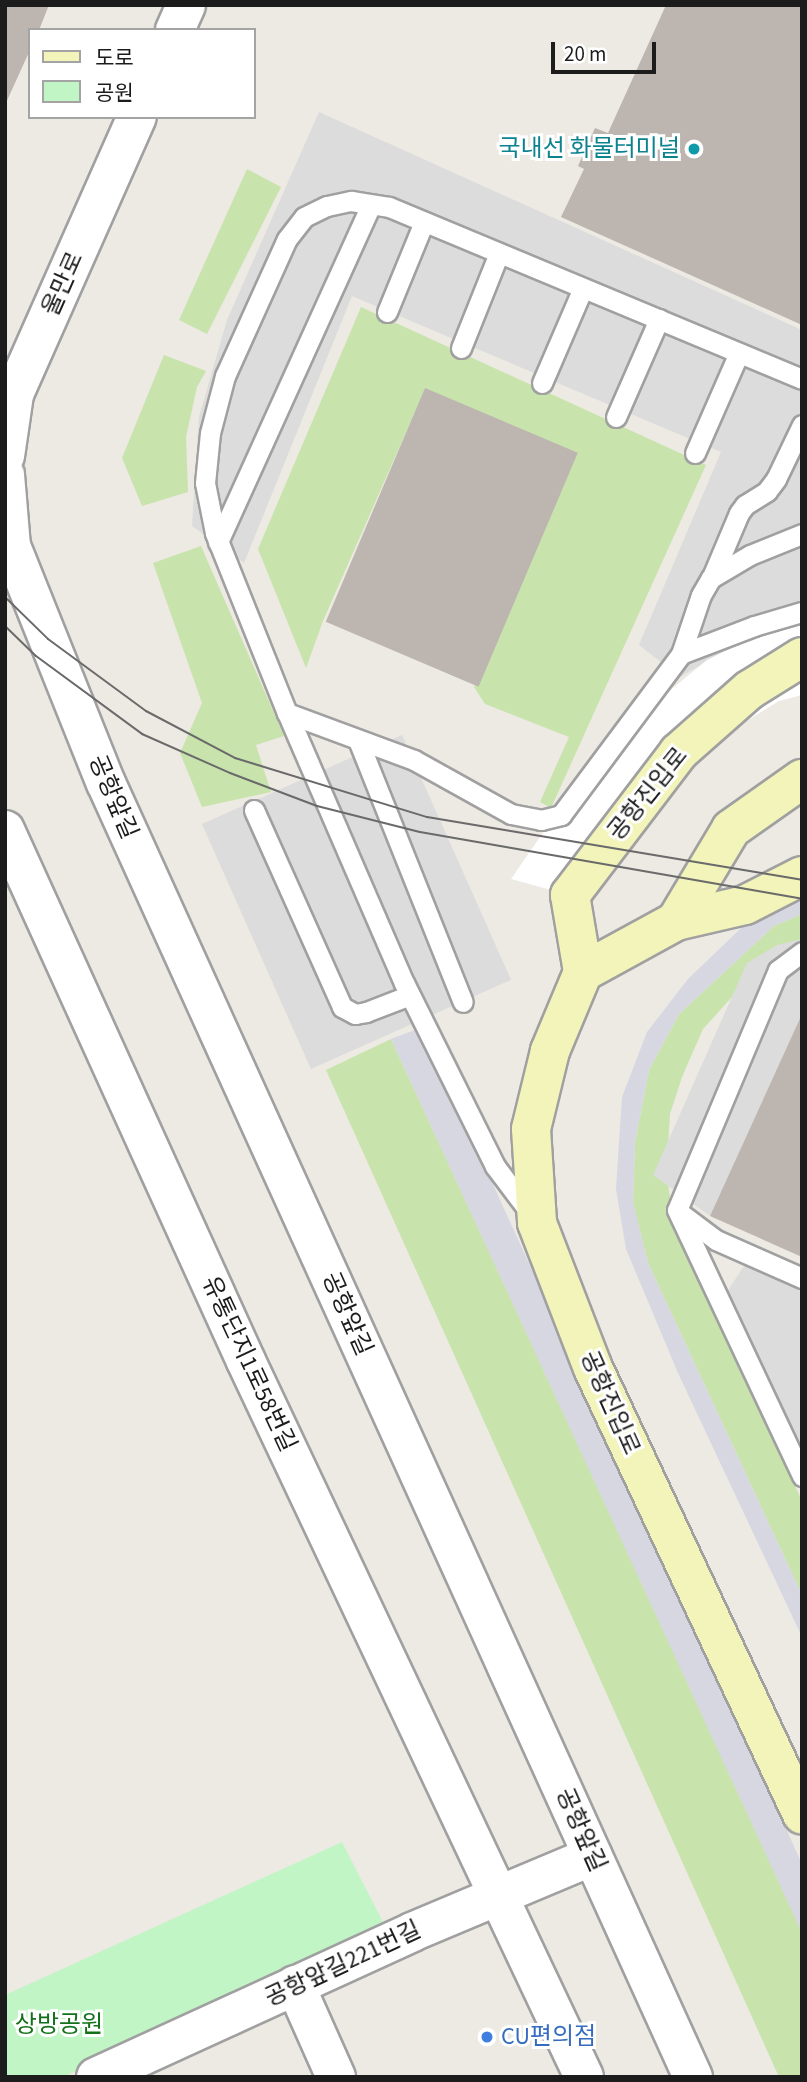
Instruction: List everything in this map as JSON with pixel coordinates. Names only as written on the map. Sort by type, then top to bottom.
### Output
[{"type":"main road","name":"공항진입로","points":[[801,1812],[593,1368],[537,1223],[531,1129],[550,1051],[583,972],[569,895],[680,752],[749,690],[802,657]]},
{"type":"main road","points":[[676,921],[731,829],[802,779]]},
{"type":"main road","points":[[583,972],[676,921],[745,905],[802,876]]},
{"type":"street","points":[[176,28],[186,5]]},
{"type":"street","name":"울만로","points":[[5,456],[14,394],[135,119]]},
{"type":"street","name":"공항앞길","points":[[5,475],[11,546],[106,783],[693,2077]]},
{"type":"street","name":"유통단지1로58번길","points":[[5,830],[246,1361],[584,2077]]},
{"type":"street","name":"공항앞길221번길","points":[[99,2076],[498,1895],[593,1856]]},
{"type":"street","points":[[295,1986],[336,2077]]},
{"type":"lane","points":[[537,1223],[495,1166],[410,995],[287,713],[218,542],[205,483],[210,433],[225,376],[287,239],[304,217],[327,206],[351,201],[389,208],[802,379]]},
{"type":"lane","points":[[218,542],[371,205]]},
{"type":"lane","points":[[387,312],[424,222]]},
{"type":"lane","points":[[461,348],[499,253]]},
{"type":"lane","points":[[542,383],[583,288]]},
{"type":"lane","points":[[616,417],[659,319]]},
{"type":"lane","points":[[695,453],[739,353]]},
{"type":"lane","points":[[287,713],[414,760],[511,814],[541,820],[561,815],[681,654],[701,595],[739,513],[745,505],[768,491],[802,425]]},
{"type":"lane","points":[[711,578],[750,555],[802,534]]},
{"type":"lane","points":[[681,654],[754,626],[802,612]]},
{"type":"lane","points":[[358,740],[463,1002]]},
{"type":"lane","points":[[254,810],[342,1007],[355,1014],[410,995]]},
{"type":"lane","points":[[802,952],[778,970],[677,1210],[802,1476]]},
{"type":"lane","points":[[677,1210],[716,1240],[802,1278]]},
{"type":"green space","points":[[247,169],[281,187],[207,334],[179,320]]},
{"type":"green space","points":[[361,307],[706,465],[551,808],[540,802],[569,737],[485,704],[474,687],[576,455],[425,389],[323,621],[306,668],[258,549]]},
{"type":"green space","points":[[164,355],[206,371],[197,387],[186,437],[188,492],[142,506],[122,458]]},
{"type":"green space","points":[[201,546],[284,736],[256,745],[271,792],[202,807],[180,753],[202,703],[153,563]]},
{"type":"green space","points":[[802,914],[802,941],[732,997],[703,1029],[682,1077],[670,1114],[667,1164],[669,1192],[681,1241],[802,1501],[802,1595],[648,1263],[633,1203],[635,1142],[649,1070],[679,1014],[774,926]]},
{"type":"green space","points":[[391,1039],[802,1930],[802,2077],[779,2077],[326,1070]]},
{"type":"green space","name":"상방공원","points":[[342,1842],[385,1926],[63,2077],[5,2077],[5,1995]]},
{"type":"shaded area","points":[[319,112],[802,330],[802,621],[721,653],[680,677],[639,645],[721,452],[352,296],[244,563],[192,526],[199,417],[227,320]]},
{"type":"shaded area","points":[[402,735],[511,980],[311,1069],[202,824]]},
{"type":"shaded area","points":[[802,892],[802,914],[774,926],[679,1014],[649,1070],[635,1142],[633,1202],[648,1263],[802,1595],[802,1637],[678,1373],[626,1249],[616,1189],[622,1097],[647,1032],[688,979],[761,909]]},
{"type":"shaded area","points":[[802,939],[802,1014],[710,1216],[653,1175],[747,963],[777,945]]},
{"type":"shaded area","points":[[415,1030],[446,1081],[802,1864],[802,1933],[391,1039]]},
{"type":"shaded area","points":[[746,1263],[802,1289],[802,1446],[725,1295]]},
{"type":"pier","points":[[802,619],[802,695],[779,701],[724,735],[569,895],[511,879],[549,824],[628,725],[707,660],[783,623]]},
{"type":"building","points":[[5,5],[49,5],[40,28],[28,28],[28,54],[5,105]]},
{"type":"building","name":"국내선 화물터미널","points":[[666,5],[802,5],[802,325],[561,217],[584,169],[578,166],[595,128],[608,133]]},
{"type":"building","points":[[425,388],[578,453],[479,687],[326,622]]},
{"type":"building","points":[[802,1014],[802,1257],[710,1216]]},
{"type":"tram line","points":[[5,597],[48,639],[146,711],[235,758],[427,817],[802,880]]},
{"type":"tram line","points":[[5,626],[36,656],[142,734],[230,773],[317,806],[420,832],[802,899]]},
{"type":"place","name":"국내선 화물터미널","points":[[694,149]]},
{"type":"place","name":"CU편의점","points":[[487,2037]]}]
